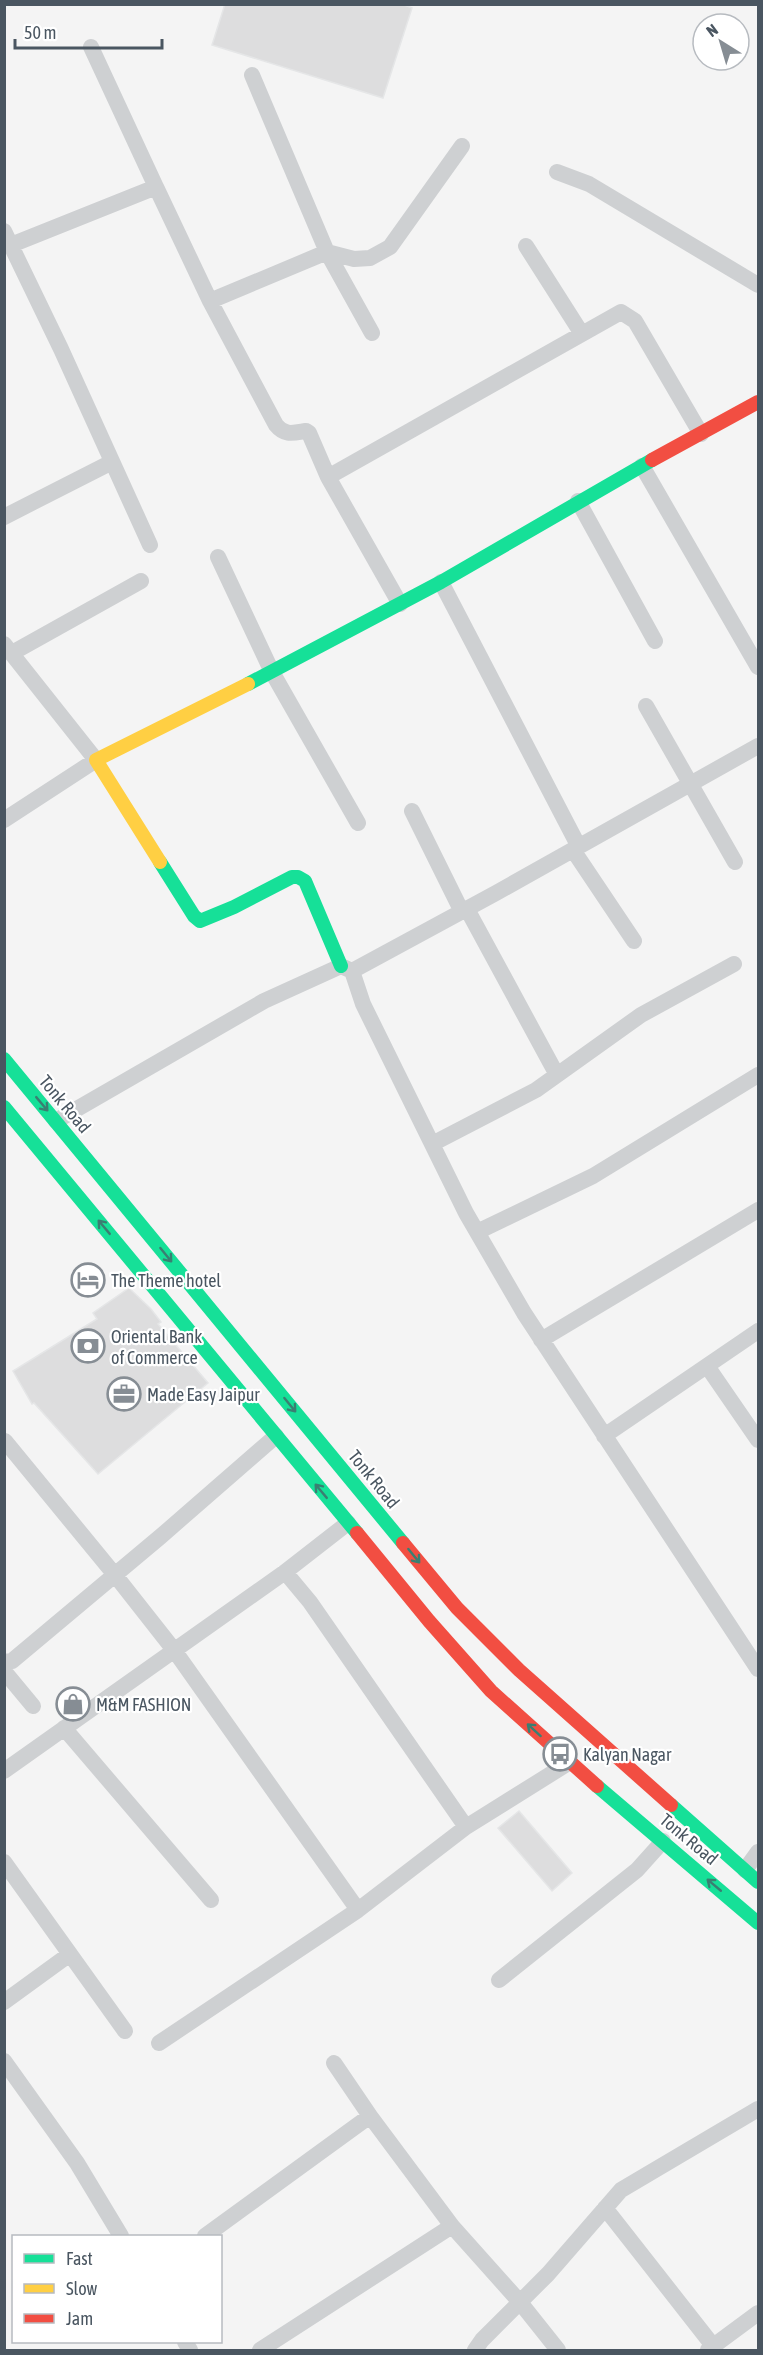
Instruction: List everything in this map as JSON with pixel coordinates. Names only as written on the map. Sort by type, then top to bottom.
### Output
[{"type":"main road","points":[[346,968],[305,881],[298,877],[292,877],[253,898],[200,921],[194,916],[96,760],[272,672],[400,604],[578,501],[701,434],[757,407]]},
{"type":"main road","name":"Tonk Road","points":[[4,1059],[457,1608],[519,1670],[759,1882]]},
{"type":"main road","name":"Tonk Road","points":[[4,1107],[429,1621],[491,1691],[570,1762],[759,1923]]},
{"type":"street","points":[[91,47],[210,301],[276,425],[287,434],[306,431],[309,434],[328,477],[400,604]]},
{"type":"street","points":[[252,75],[327,252],[372,333]]},
{"type":"street","points":[[210,301],[327,252],[354,259],[370,258],[390,247],[462,146]]},
{"type":"street","points":[[556,172],[589,184],[759,285]]},
{"type":"street","points":[[150,545],[8,238],[156,187]]},
{"type":"street","points":[[526,246],[582,334]]},
{"type":"street","points":[[328,477],[621,312],[635,321],[701,434]]},
{"type":"street","points":[[4,518],[112,462]]},
{"type":"street","points":[[642,466],[759,667]]},
{"type":"street","points":[[578,501],[655,641]]},
{"type":"street","points":[[218,557],[272,672],[358,823]]},
{"type":"street","points":[[4,820],[96,760],[8,649],[141,581]]},
{"type":"street","points":[[441,582],[576,848],[634,941]]},
{"type":"street","points":[[646,706],[735,862]]},
{"type":"street","points":[[56,1122],[264,1000],[346,968],[465,910],[759,746]]},
{"type":"street","points":[[412,811],[557,1075]]},
{"type":"street","points":[[432,1144],[536,1090],[641,1016],[734,964]]},
{"type":"street","points":[[346,968],[477,1232],[542,1340],[759,1669]]},
{"type":"street","points":[[477,1232],[593,1176],[759,1075]]},
{"type":"street","points":[[542,1340],[759,1209]]},
{"type":"street","points":[[604,1436],[759,1331]]},
{"type":"street","points":[[708,1365],[759,1440]]},
{"type":"street","points":[[4,1662],[12,1661],[276,1436]]},
{"type":"street","points":[[5,1441],[174,1650],[358,1910]]},
{"type":"street","points":[[4,1771],[285,1572],[348,1523]]},
{"type":"street","points":[[285,1572],[310,1602],[466,1827]]},
{"type":"street","points":[[4,1671],[33,1706]]},
{"type":"street","points":[[64,1728],[211,1900]]},
{"type":"street","points":[[159,2043],[358,1910],[466,1827],[570,1762]]},
{"type":"street","points":[[499,1980],[637,1870],[663,1841]]},
{"type":"street","points":[[745,1870],[759,1852]]},
{"type":"street","points":[[4,1862],[125,2031]]},
{"type":"street","points":[[4,2002],[70,1954]]},
{"type":"street","points":[[4,2061],[77,2163],[120,2235]]},
{"type":"street","points":[[334,2063],[370,2116],[452,2226],[519,2301],[558,2350]]},
{"type":"street","points":[[475,2350],[519,2301],[548,2274],[621,2190],[759,2109]]},
{"type":"street","points":[[206,2235],[370,2116]]},
{"type":"street","points":[[605,2208],[711,2349],[759,2313]]},
{"type":"street","points":[[260,2350],[452,2226]]},
{"type":"building","points":[[225,4],[402,4],[412,8],[383,98],[212,45]]},
{"type":"building","name":"Made Easy Jaipur","points":[[129,1288],[151,1309],[161,1322],[158,1324],[208,1383],[98,1474],[34,1403],[32,1404],[13,1371],[97,1319],[93,1313]]},
{"type":"building","points":[[519,1811],[572,1873],[552,1891],[498,1828]]},
{"type":"traffic: fast","points":[[248,684],[441,582],[652,460]]},
{"type":"traffic: fast","points":[[160,862],[194,916],[200,921],[234,907],[292,877],[305,881],[341,966]]},
{"type":"traffic: fast","points":[[4,1059],[403,1543]]},
{"type":"traffic: fast","points":[[4,1107],[357,1533]]},
{"type":"traffic: fast","points":[[597,1786],[758,1923]]},
{"type":"traffic: fast","points":[[671,1805],[758,1882]]},
{"type":"traffic: slow","points":[[160,862],[96,760],[248,684]]},
{"type":"traffic: jam","points":[[652,460],[758,402]]},
{"type":"traffic: jam","points":[[357,1533],[429,1621],[491,1691],[597,1786]]},
{"type":"traffic: jam","points":[[403,1543],[457,1608],[519,1670],[671,1805]]},
{"type":"place","name":"The Theme hotel","points":[[88,1280]]},
{"type":"place","name":"Oriental Bank of Commerce","points":[[88,1346]]},
{"type":"place","name":"Made Easy Jaipur","points":[[124,1394]]},
{"type":"place","name":"M&M FASHION","points":[[73,1704]]},
{"type":"place","name":"Kalyan Nagar","points":[[560,1754]]}]
